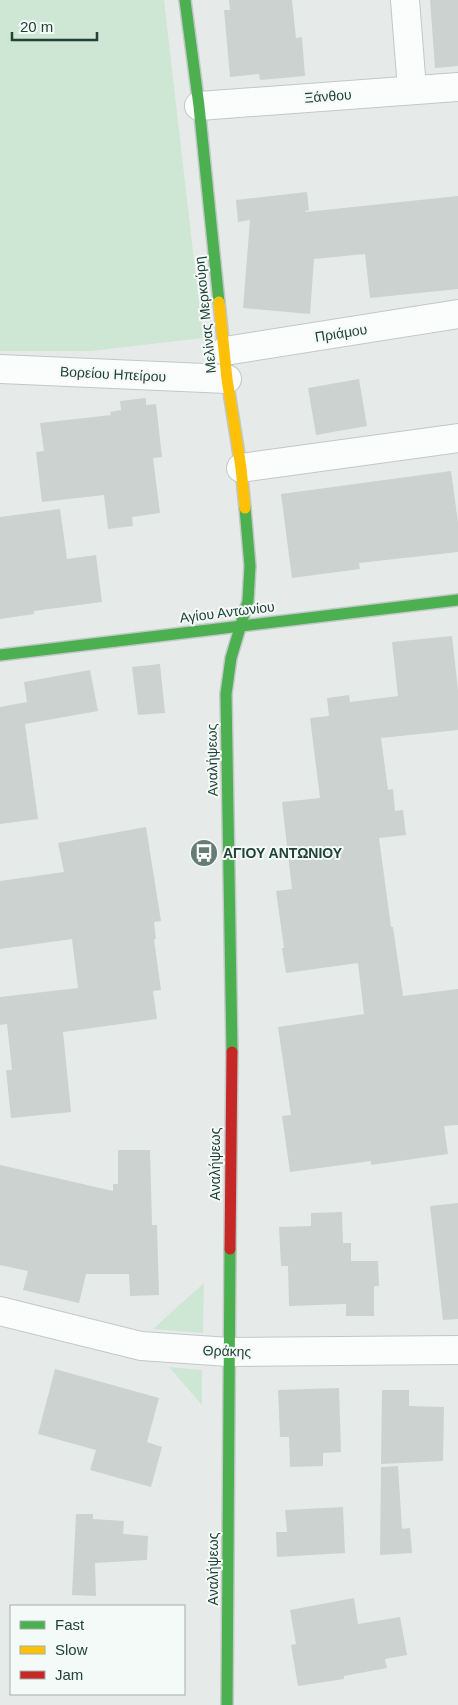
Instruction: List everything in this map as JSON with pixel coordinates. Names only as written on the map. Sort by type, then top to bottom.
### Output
[{"type":"street","name":"Μελίνας Μερκούρη","points":[[185,0],[199,106],[227,380],[241,468],[250,583],[248,600],[240,626]]},
{"type":"street","points":[[405,0],[412,89]]},
{"type":"street","name":"Ξάνθου","points":[[199,106],[458,87]]},
{"type":"street","name":"Πριάμου","points":[[225,351],[458,314]]},
{"type":"street","name":"Βορείου Ηπείρου","points":[[0,369],[227,380]]},
{"type":"street","points":[[241,468],[458,438]]},
{"type":"street","name":"Αγίου Αντωνίου","points":[[0,655],[458,600]]},
{"type":"street","name":"Αναλήψεως","points":[[227,1705],[232,1001],[226,694],[228,669],[240,626]]},
{"type":"street","name":"Θράκης","points":[[0,1311],[141,1346],[229,1352],[458,1350]]},
{"type":"green space","points":[[0,0],[164,0],[203,338],[91,351],[0,351]]},
{"type":"green space","points":[[204,1283],[203,1333],[153,1329]]},
{"type":"green space","points":[[169,1367],[202,1370],[202,1405]]},
{"type":"building","points":[[229,0],[292,0],[296,38],[302,37],[305,76],[260,80],[259,74],[230,77],[224,10],[230,10]]},
{"type":"building","points":[[430,0],[458,0],[458,66],[435,68]]},
{"type":"building","points":[[307,192],[309,210],[305,212],[458,196],[458,289],[370,298],[365,254],[314,259],[310,314],[243,308],[250,220],[238,222],[236,200]]},
{"type":"building","points":[[359,379],[367,426],[316,435],[308,388]]},
{"type":"building","points":[[146,398],[146,405],[156,404],[162,457],[153,458],[160,513],[132,517],[133,526],[108,529],[104,495],[42,502],[36,452],[44,451],[40,423],[111,415],[110,412],[121,410],[120,401]]},
{"type":"building","points":[[451,471],[458,522],[458,552],[359,563],[360,569],[292,578],[281,494]]},
{"type":"building","points":[[60,509],[67,559],[96,555],[102,602],[34,611],[34,614],[0,619],[0,517]]},
{"type":"building","points":[[452,636],[458,690],[458,730],[381,738],[388,790],[393,789],[395,811],[403,810],[406,835],[379,838],[391,927],[393,927],[403,996],[458,989],[458,1125],[444,1126],[448,1154],[371,1165],[371,1161],[290,1172],[282,1116],[291,1115],[278,1027],[364,1014],[358,963],[286,973],[276,891],[292,889],[282,802],[320,798],[310,718],[329,716],[327,698],[349,695],[350,702],[398,696],[392,642]]},
{"type":"building","points":[[160,664],[165,713],[138,715],[132,667]]},
{"type":"building","points":[[90,670],[98,711],[25,724],[38,819],[0,824],[0,707],[27,702],[24,682]]},
{"type":"building","points":[[146,827],[161,921],[154,922],[156,939],[154,939],[161,990],[153,991],[157,1019],[63,1032],[71,1112],[11,1118],[6,1070],[12,1070],[7,1024],[0,1025],[0,997],[78,988],[72,939],[0,949],[0,881],[64,872],[58,843]]},
{"type":"building","points":[[118,1150],[150,1150],[152,1225],[157,1225],[159,1295],[130,1296],[129,1274],[86,1274],[79,1303],[23,1290],[28,1271],[0,1265],[0,1165],[113,1191],[113,1184],[118,1184]]},
{"type":"building","points":[[458,1203],[458,1319],[443,1320],[430,1206]]},
{"type":"building","points":[[342,1212],[343,1243],[351,1243],[351,1261],[378,1261],[379,1286],[374,1286],[374,1316],[346,1316],[346,1304],[289,1306],[288,1266],[281,1266],[279,1227],[311,1226],[311,1213]]},
{"type":"building","points":[[55,1369],[159,1398],[147,1442],[162,1447],[151,1487],[90,1470],[96,1450],[38,1434]]},
{"type":"building","points":[[339,1388],[341,1452],[323,1453],[323,1466],[290,1467],[289,1437],[280,1437],[278,1390]]},
{"type":"building","points":[[382,1390],[409,1390],[409,1406],[444,1407],[443,1461],[381,1464]]},
{"type":"building","points":[[398,1466],[402,1529],[410,1528],[412,1553],[380,1555],[381,1467]]},
{"type":"building","points":[[343,1507],[345,1553],[277,1557],[276,1532],[287,1532],[285,1510]]},
{"type":"building","points":[[76,1514],[93,1514],[93,1519],[124,1521],[123,1534],[148,1536],[147,1560],[95,1563],[96,1596],[72,1595]]},
{"type":"building","points":[[354,1598],[358,1624],[400,1617],[407,1655],[385,1659],[387,1668],[344,1676],[344,1679],[298,1686],[291,1645],[296,1644],[290,1610]]},
{"type":"traffic: fast","points":[[185,0],[199,106],[219,302]]},
{"type":"traffic: fast","points":[[232,1052],[226,694],[231,658],[248,601],[250,566],[245,508]]},
{"type":"traffic: fast","points":[[0,655],[458,600]]},
{"type":"traffic: fast","points":[[227,1705],[230,1249]]},
{"type":"traffic: slow","points":[[219,302],[227,379],[241,468],[245,508]]},
{"type":"traffic: jam","points":[[230,1249],[232,1052]]},
{"type":"place","name":"ΑΓΙΟΥ ΑΝΤΩΝΙΟΥ","points":[[204,853]]}]
